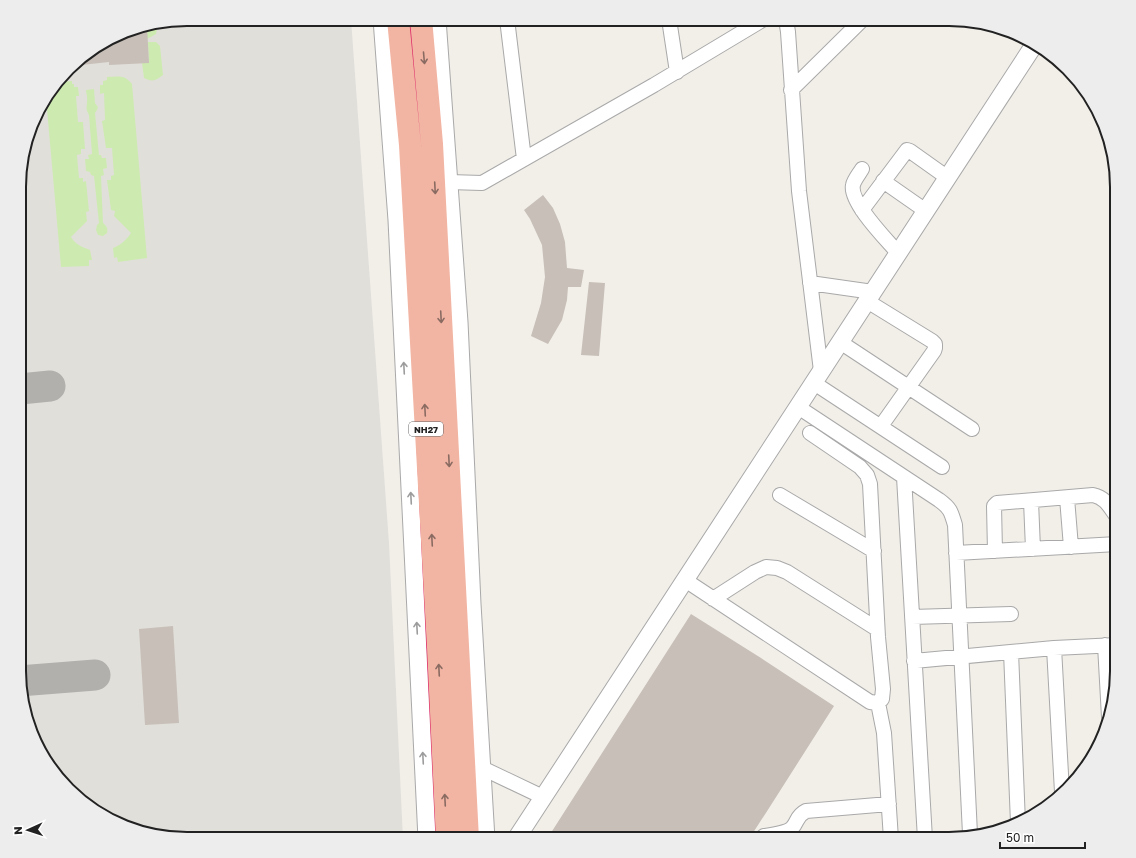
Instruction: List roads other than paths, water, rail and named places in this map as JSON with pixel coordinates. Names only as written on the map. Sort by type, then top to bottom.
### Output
[{"type":"highway","name":"NH27","points":[[399,26],[411,153],[447,832]]},
{"type":"highway","name":"NH27","points":[[422,26],[432,144],[468,832]]},
{"type":"highway","points":[[457,629],[476,666]]},
{"type":"street","points":[[383,26],[397,220],[427,832]]},
{"type":"street","points":[[438,26],[459,322],[486,832]]},
{"type":"street","points":[[508,26],[524,159]]},
{"type":"street","points":[[670,26],[677,72]]},
{"type":"street","points":[[449,182],[482,182],[677,72],[753,26]]},
{"type":"street","points":[[787,26],[799,191],[810,282],[818,377],[881,426],[942,467]]},
{"type":"street","points":[[791,90],[856,26]]},
{"type":"street","points":[[521,832],[1031,49]]},
{"type":"street","points":[[862,210],[905,151],[908,150],[948,178]]},
{"type":"street","points":[[862,169],[853,185],[854,197],[862,210],[898,253]]},
{"type":"street","points":[[883,181],[926,211]]},
{"type":"street","points":[[810,282],[870,297],[935,344],[934,351],[881,426]]},
{"type":"street","points":[[840,342],[972,429]]},
{"type":"street","points":[[798,407],[949,507],[955,525],[970,831]]},
{"type":"street","points":[[810,433],[860,467],[867,475],[870,484],[877,629],[883,689],[882,698],[878,703],[884,733],[891,832]]},
{"type":"street","points":[[904,477],[925,832]]},
{"type":"street","points":[[780,495],[874,551]]},
{"type":"street","points":[[996,551],[995,504],[1093,495],[1105,500],[1110,507]]},
{"type":"street","points":[[1067,498],[1071,547]]},
{"type":"street","points":[[1030,501],[1033,549]]},
{"type":"street","points":[[956,553],[1110,544]]},
{"type":"street","points":[[713,598],[755,572],[766,567],[777,568],[787,572],[877,629]]},
{"type":"street","points":[[685,580],[870,702],[878,703]]},
{"type":"street","points":[[912,617],[959,617],[1011,614]]},
{"type":"street","points":[[914,660],[1054,648],[1110,645]]},
{"type":"street","points":[[1054,648],[1062,786]]},
{"type":"street","points":[[1011,652],[1018,816]]},
{"type":"street","points":[[482,768],[543,798]]},
{"type":"street","points":[[781,832],[789,830],[795,824],[798,816],[806,811],[889,804]]}]
